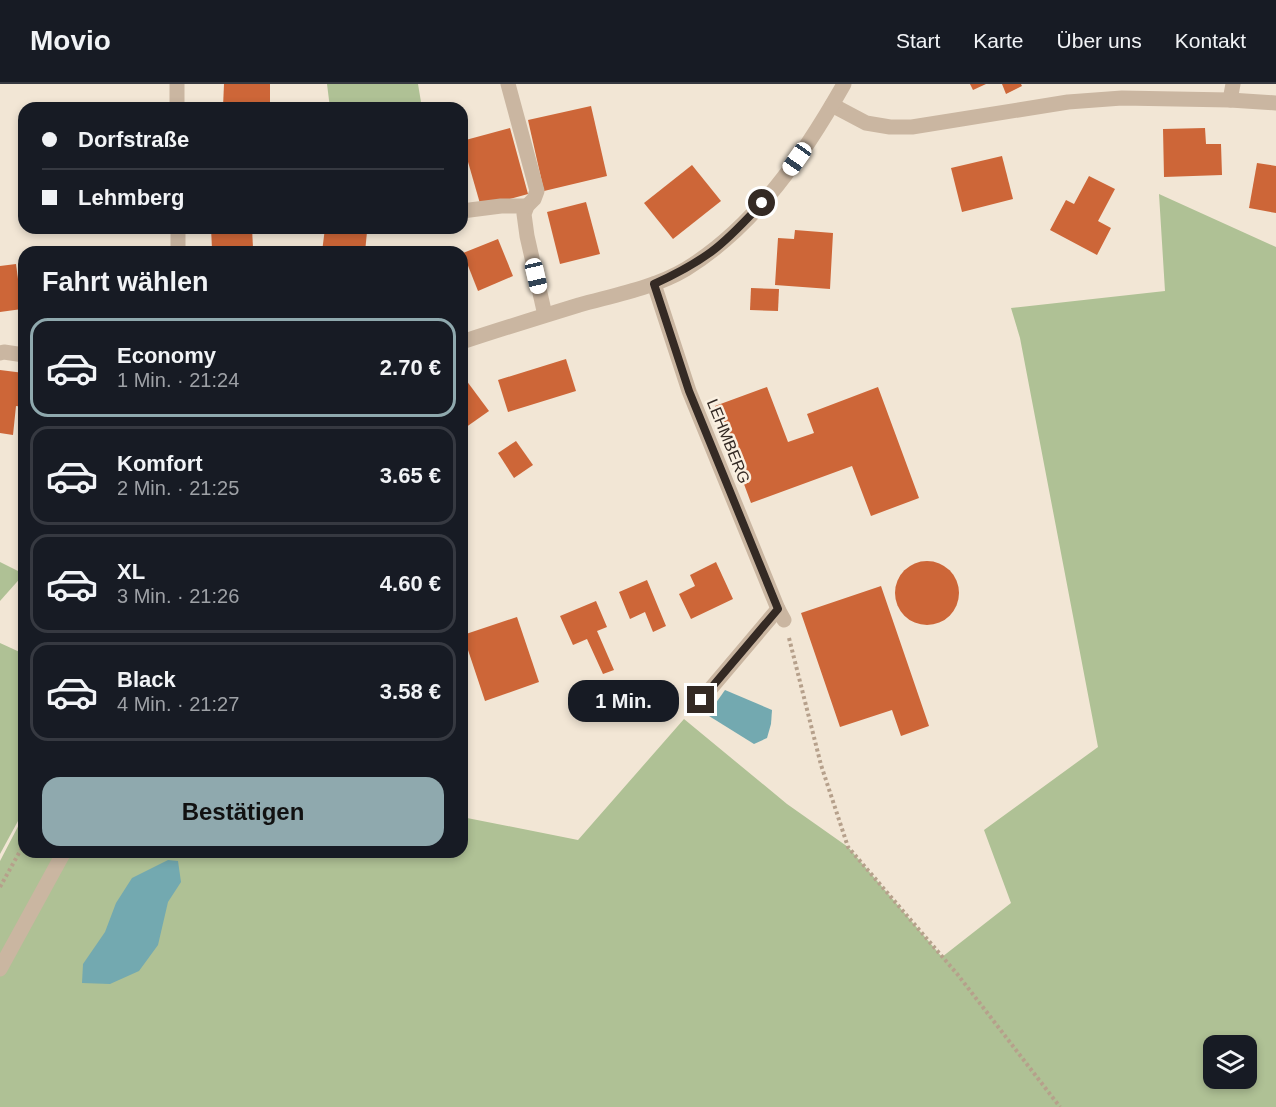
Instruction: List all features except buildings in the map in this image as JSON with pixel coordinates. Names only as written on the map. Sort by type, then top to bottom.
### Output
[{"type":"street","points":[[177,84],[177,102]]},
{"type":"street","points":[[508,84],[537,191],[534,199],[526,206],[524,214],[544,315]]},
{"type":"street","points":[[468,340],[544,315],[654,284],[685,269],[712,251],[762,203],[786,173],[844,84]]},
{"type":"street","points":[[1230,100],[1233,84]]},
{"type":"street","points":[[832,105],[866,123],[890,127],[912,127],[1068,102],[1122,98],[1276,103]]},
{"type":"street","points":[[468,210],[501,206],[526,206]]},
{"type":"street","name":"LEHMBERG","points":[[654,284],[689,391],[781,615]]},
{"type":"street","points":[[0,353],[18,354]]},
{"type":"street","points":[[701,700],[781,615]]},
{"type":"street","points":[[0,969],[61,858]]},
{"type":"path","points":[[781,615],[821,765],[848,847],[958,975],[1060,1107]]},
{"type":"path","points":[[0,886],[18,854]]},
{"type":"green space","points":[[327,84],[418,84],[421,102],[329,102]]},
{"type":"green space","points":[[1159,194],[1276,247],[1276,1107],[0,1107],[0,861],[18,826],[18,858],[468,858],[468,818],[578,840],[684,719],[787,804],[848,847],[942,957],[1011,903],[984,830],[1098,747],[1020,338],[1011,308],[1165,291]]},
{"type":"green space","points":[[0,562],[18,571],[18,581],[0,601]]},
{"type":"green space","points":[[0,643],[18,651],[18,821],[0,854]]},
{"type":"water","points":[[725,690],[772,710],[767,738],[754,744],[709,716]]},
{"type":"water","points":[[168,860],[178,861],[181,882],[168,902],[158,945],[139,971],[110,984],[82,983],[83,964],[105,932],[116,903],[132,878]]},
{"type":"route","points":[[701,700],[778,609],[689,391],[654,284],[685,269],[712,251],[762,203]]}]
